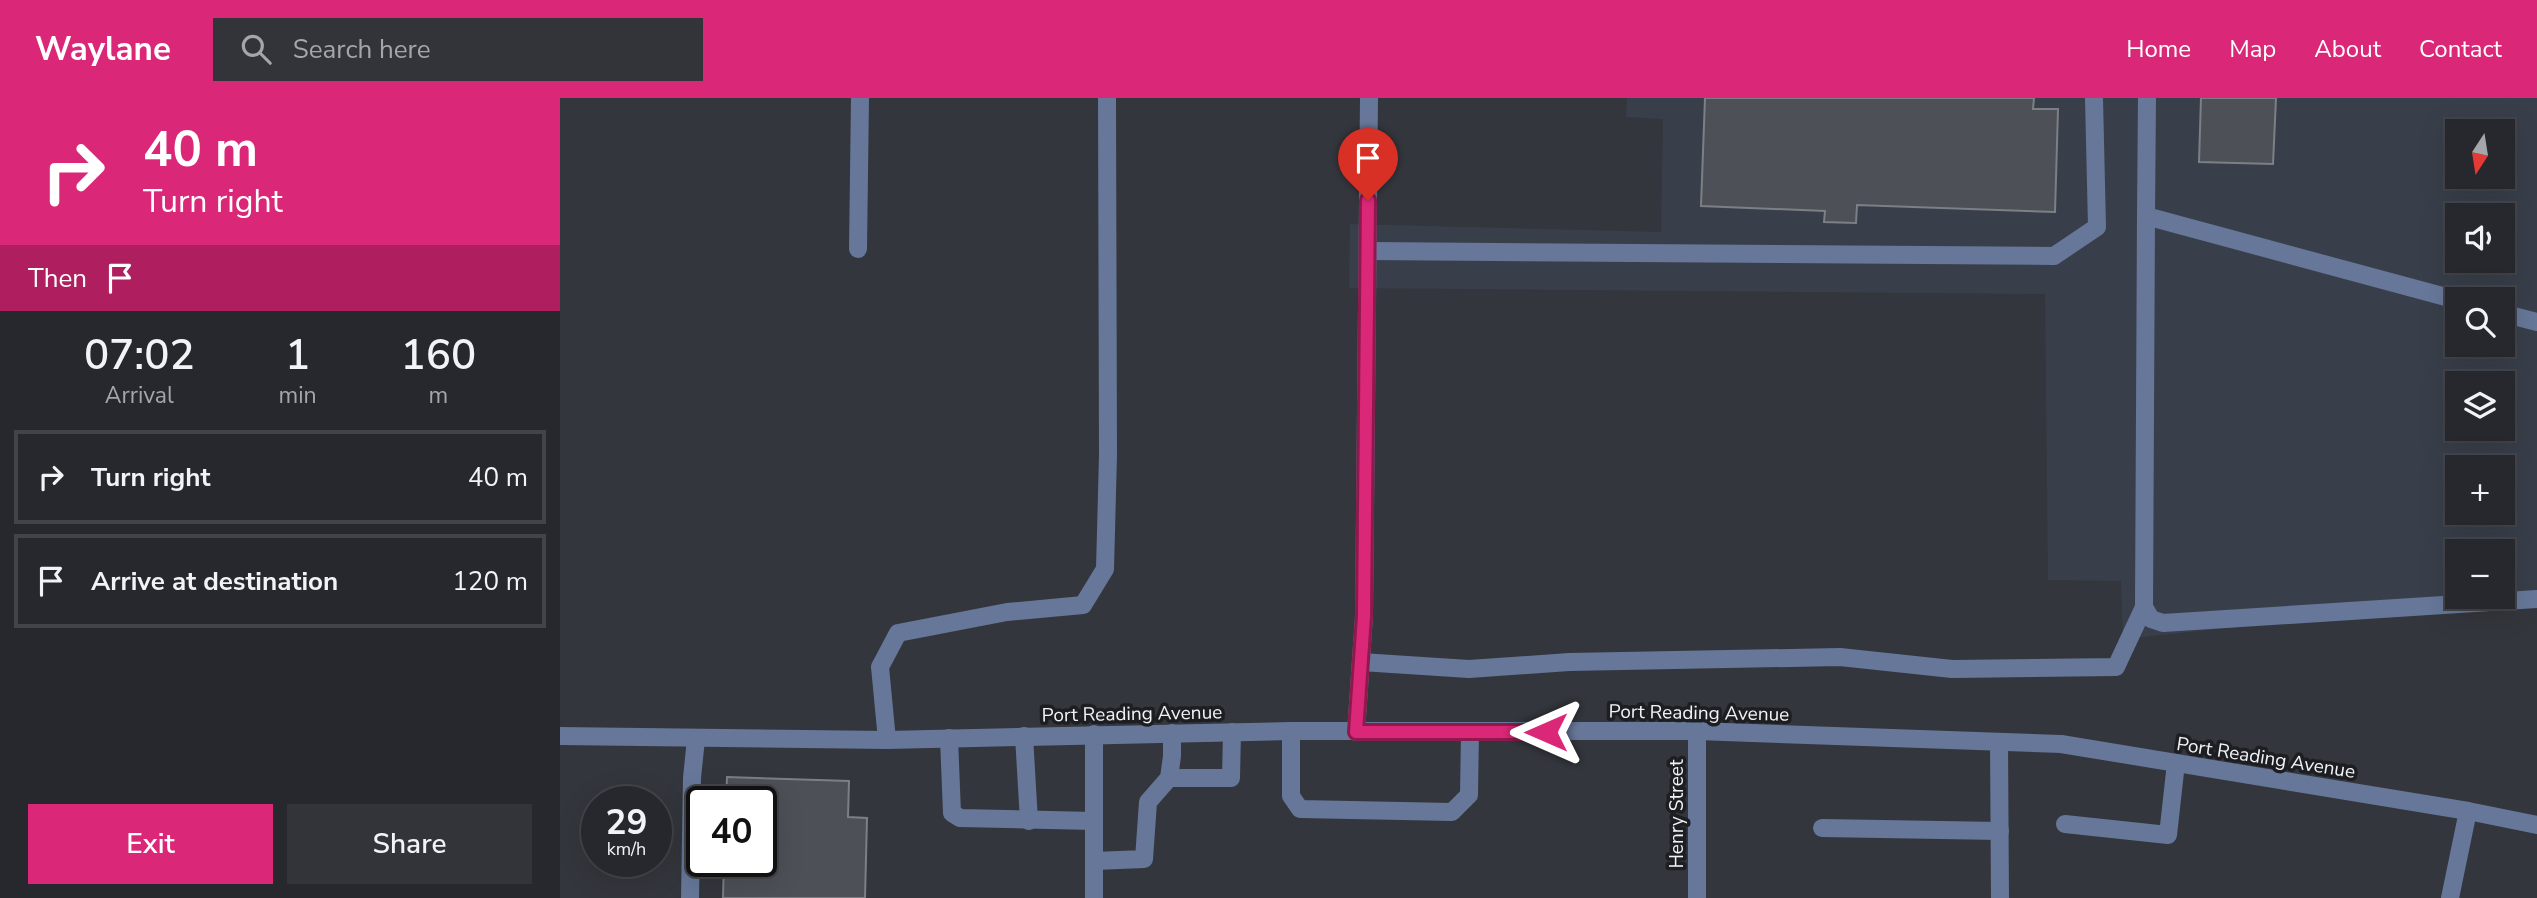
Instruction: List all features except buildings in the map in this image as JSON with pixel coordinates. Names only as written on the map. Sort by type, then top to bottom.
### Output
[{"type":"street","points":[[858,249],[860,98]]},
{"type":"street","points":[[887,740],[880,667],[898,633],[1007,611],[1083,605],[1105,569],[1108,455],[1107,98]]},
{"type":"street","points":[[1356,732],[1364,616],[1369,98]]},
{"type":"street","points":[[1368,251],[2054,256],[2097,227],[2094,98]]},
{"type":"street","points":[[1361,662],[1469,669],[1569,662],[1840,657],[1952,669],[2116,667],[2144,607],[2147,98]]},
{"type":"street","points":[[2146,216],[2445,297]]},
{"type":"street","points":[[2515,316],[2537,322]]},
{"type":"street","points":[[2144,607],[2151,619],[2163,623],[2537,599]]},
{"type":"street","points":[[1291,731],[1291,796],[1300,809],[1452,812],[1469,795],[1470,732]]},
{"type":"street","name":"Port Reading Avenue","points":[[560,736],[887,740],[1291,731],[1697,731],[2061,744],[2468,811],[2537,825]]},
{"type":"street","name":"Henry Street","points":[[1697,731],[1697,898]]},
{"type":"street","points":[[1169,778],[1231,778],[1232,732]]},
{"type":"street","points":[[1094,861],[1144,859],[1148,802],[1169,778],[1172,733]]},
{"type":"street","points":[[1094,734],[1094,898]]},
{"type":"street","points":[[1024,736],[1029,821]]},
{"type":"street","points":[[949,738],[952,813],[965,820],[1094,821]]},
{"type":"street","points":[[690,898],[695,739]]},
{"type":"street","points":[[1999,742],[2000,898]]},
{"type":"street","points":[[2065,824],[2168,835],[2176,763]]},
{"type":"street","points":[[2450,898],[2468,811]]},
{"type":"street","points":[[1822,828],[2000,831]]},
{"type":"shaded area","points":[[1627,98],[2537,98],[2537,596],[2515,598],[2515,539],[2445,539],[2445,606],[2123,639],[2121,581],[2048,580],[2045,294],[1349,288],[1350,224],[1661,232],[1663,119],[1626,117]]},
{"type":"route","points":[[1368,200],[1364,616],[1356,732],[1546,732]]}]
